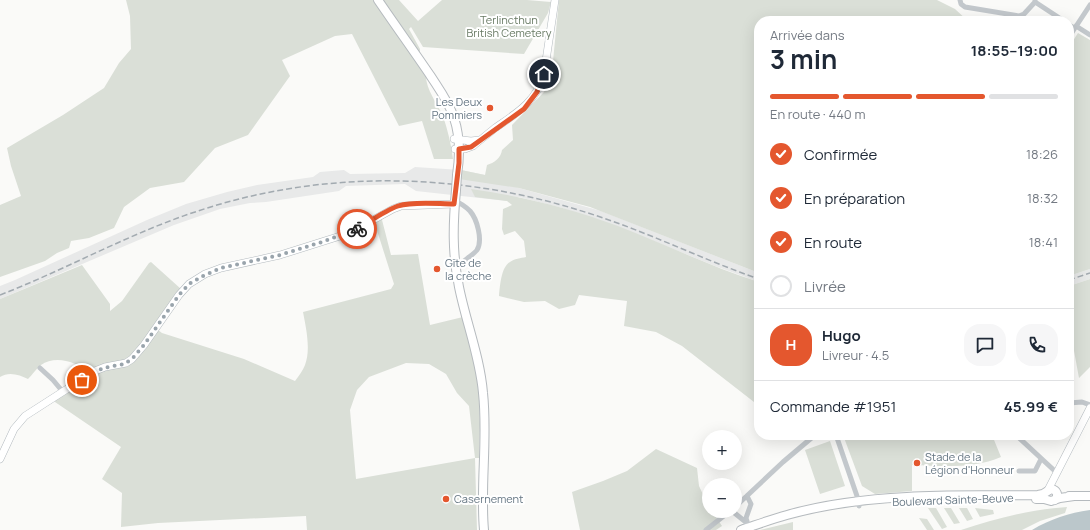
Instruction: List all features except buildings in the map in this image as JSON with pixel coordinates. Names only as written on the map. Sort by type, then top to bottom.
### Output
[{"type":"main road","points":[[378,0],[433,80],[448,112],[456,139],[459,163],[452,235],[455,267],[479,368],[484,405],[484,529]]},
{"type":"main road","name":"Boulevard Sainte-Beuve","points":[[746,527],[808,510],[858,503],[1051,494],[1090,496]]},
{"type":"street","points":[[457,149],[471,147],[530,102],[541,84],[555,0]]},
{"type":"street","points":[[960,0],[961,4],[965,7],[1004,16]]},
{"type":"street","points":[[1021,16],[1035,1],[1057,16]]},
{"type":"street","points":[[1090,5],[1075,27],[1090,35]]},
{"type":"street","points":[[456,139],[471,141],[479,140]]},
{"type":"street","points":[[0,459],[14,429],[23,418],[100,369],[124,364],[132,359],[144,345],[179,295],[189,284],[221,268],[280,255],[338,237],[353,231],[398,206],[410,204],[454,203],[464,206],[472,213],[480,239],[479,246],[476,251],[455,267]]},
{"type":"street","points":[[40,368],[63,392]]},
{"type":"street","points":[[1074,403],[1082,402],[1090,404]]},
{"type":"street","points":[[1074,439],[1090,408]]},
{"type":"street","points":[[742,501],[809,440]]},
{"type":"street","points":[[838,440],[858,503]]},
{"type":"street","points":[[1019,440],[1041,458],[1055,476]]},
{"type":"street","points":[[1051,494],[1055,476],[1074,440]]},
{"type":"street","points":[[1019,471],[1035,471],[1041,458]]},
{"type":"street","points":[[746,527],[747,516],[751,504],[747,496]]},
{"type":"street","points":[[706,530],[722,518]]},
{"type":"street","points":[[738,518],[746,527]]},
{"type":"shaded area","points":[[415,167],[461,170],[485,175],[519,188],[601,211],[754,271],[754,280],[619,227],[562,208],[519,197],[507,201],[416,191],[405,184],[346,186],[339,191],[250,203],[220,209],[174,225],[0,299],[0,286],[186,204],[257,185],[313,177],[320,172],[344,170],[350,174],[405,173]]},
{"type":"shaded area","points":[[1090,269],[1090,279],[1074,284],[1074,274]]},
{"type":"shaded area","points":[[1090,510],[1090,530],[1032,530],[1060,517]]},
{"type":"green space","points":[[126,0],[373,0],[426,74],[427,85],[445,122],[453,159],[434,159],[422,121],[399,126],[352,34],[335,36],[282,60],[290,76],[248,135],[215,148],[184,182],[150,188],[124,207],[114,228],[89,238],[71,241],[69,248],[57,253],[45,261],[0,277],[0,205],[21,196],[7,148],[63,115],[104,88],[119,63],[131,49],[130,16]]},
{"type":"green space","name":"Terlincthun British Cemetery","points":[[382,0],[399,0],[418,21],[442,0],[527,0],[551,2],[548,13],[524,54],[423,47],[411,27],[409,29],[420,49],[420,56]]},
{"type":"green space","points":[[559,0],[937,0],[955,9],[963,16],[754,16],[754,271],[590,207],[519,188],[459,179],[461,170],[485,175],[487,165],[497,160],[502,150],[513,140],[512,125],[544,92],[553,61]]},
{"type":"green space","points":[[1078,33],[1090,40],[1090,269],[1074,274],[1074,39]]},
{"type":"green space","points":[[471,189],[508,195],[564,208],[618,226],[754,280],[754,402],[682,346],[656,332],[624,326],[627,301],[579,295],[575,305],[559,309],[545,301],[524,302],[499,296],[503,272],[507,264],[513,260],[526,257],[524,241],[515,231],[504,235],[502,229],[503,209],[512,205],[507,201],[475,197]]},
{"type":"green space","points":[[381,216],[391,255],[418,254],[430,325],[463,317],[476,372],[479,394],[479,458],[475,458],[477,530],[307,530],[306,516],[158,523],[121,527],[122,493],[102,479],[121,447],[55,402],[53,397],[87,372],[83,368],[71,362],[52,360],[37,368],[28,379],[11,374],[0,377],[0,299],[82,265],[110,304],[110,311],[122,301],[151,262],[181,289],[154,327],[162,333],[244,359],[295,381],[304,367],[308,352],[303,312],[391,289],[394,284],[374,221]],"holes":[[[406,363],[429,364],[446,374],[457,393],[469,406],[475,458],[356,479],[350,410],[357,390],[369,377]]]},
{"type":"green space","points":[[1090,279],[1090,367],[1079,378],[1074,351],[1074,284]]},
{"type":"green space","name":"Stade de la Légion d'Honneur","points":[[845,440],[994,440],[1001,457],[991,461],[958,466],[912,465],[912,491],[875,494],[862,486]]},
{"type":"green space","points":[[830,441],[845,486],[820,494],[805,450]]},
{"type":"green space","points":[[656,449],[697,468],[699,486],[702,492],[702,518],[717,518],[722,526],[716,530],[580,530],[572,492],[627,471]]},
{"type":"green space","points":[[1067,507],[1065,513],[1040,521],[1022,530],[961,530],[1013,515]]},
{"type":"green space","points":[[928,508],[936,508],[947,527],[942,529]]},
{"type":"green space","points":[[944,508],[951,508],[960,523],[954,524]]},
{"type":"green space","points":[[959,508],[967,508],[973,519],[967,521]]},
{"type":"green space","points":[[975,508],[993,510],[994,514],[980,517]]},
{"type":"green space","points":[[919,518],[927,519],[934,530],[927,530]]},
{"type":"green space","points":[[793,522],[793,530],[760,530]]},
{"type":"railway","points":[[0,295],[50,274],[123,240],[198,211],[246,197],[294,188],[344,182],[393,181],[442,183],[492,189],[540,199],[610,220],[754,277]]},
{"type":"railway","points":[[1074,278],[1090,273]]},
{"type":"way so far","points":[[82,380],[95,371],[108,366],[124,364],[132,359],[144,345],[174,301],[194,280],[221,268],[280,255],[346,234],[357,229]]},
{"type":"place","name":"Les Deux Pommiers","points":[[490,108]]},
{"type":"place","name":"Gîte de la crèche","points":[[437,269]]},
{"type":"place","name":"Stade de la Légion d'Honneur","points":[[917,463]]},
{"type":"place","name":"Casernement","points":[[446,499]]},
{"type":"route","points":[[357,229],[401,206],[410,204],[454,204],[459,163],[459,149],[471,147],[524,109],[537,92],[544,74]]}]
